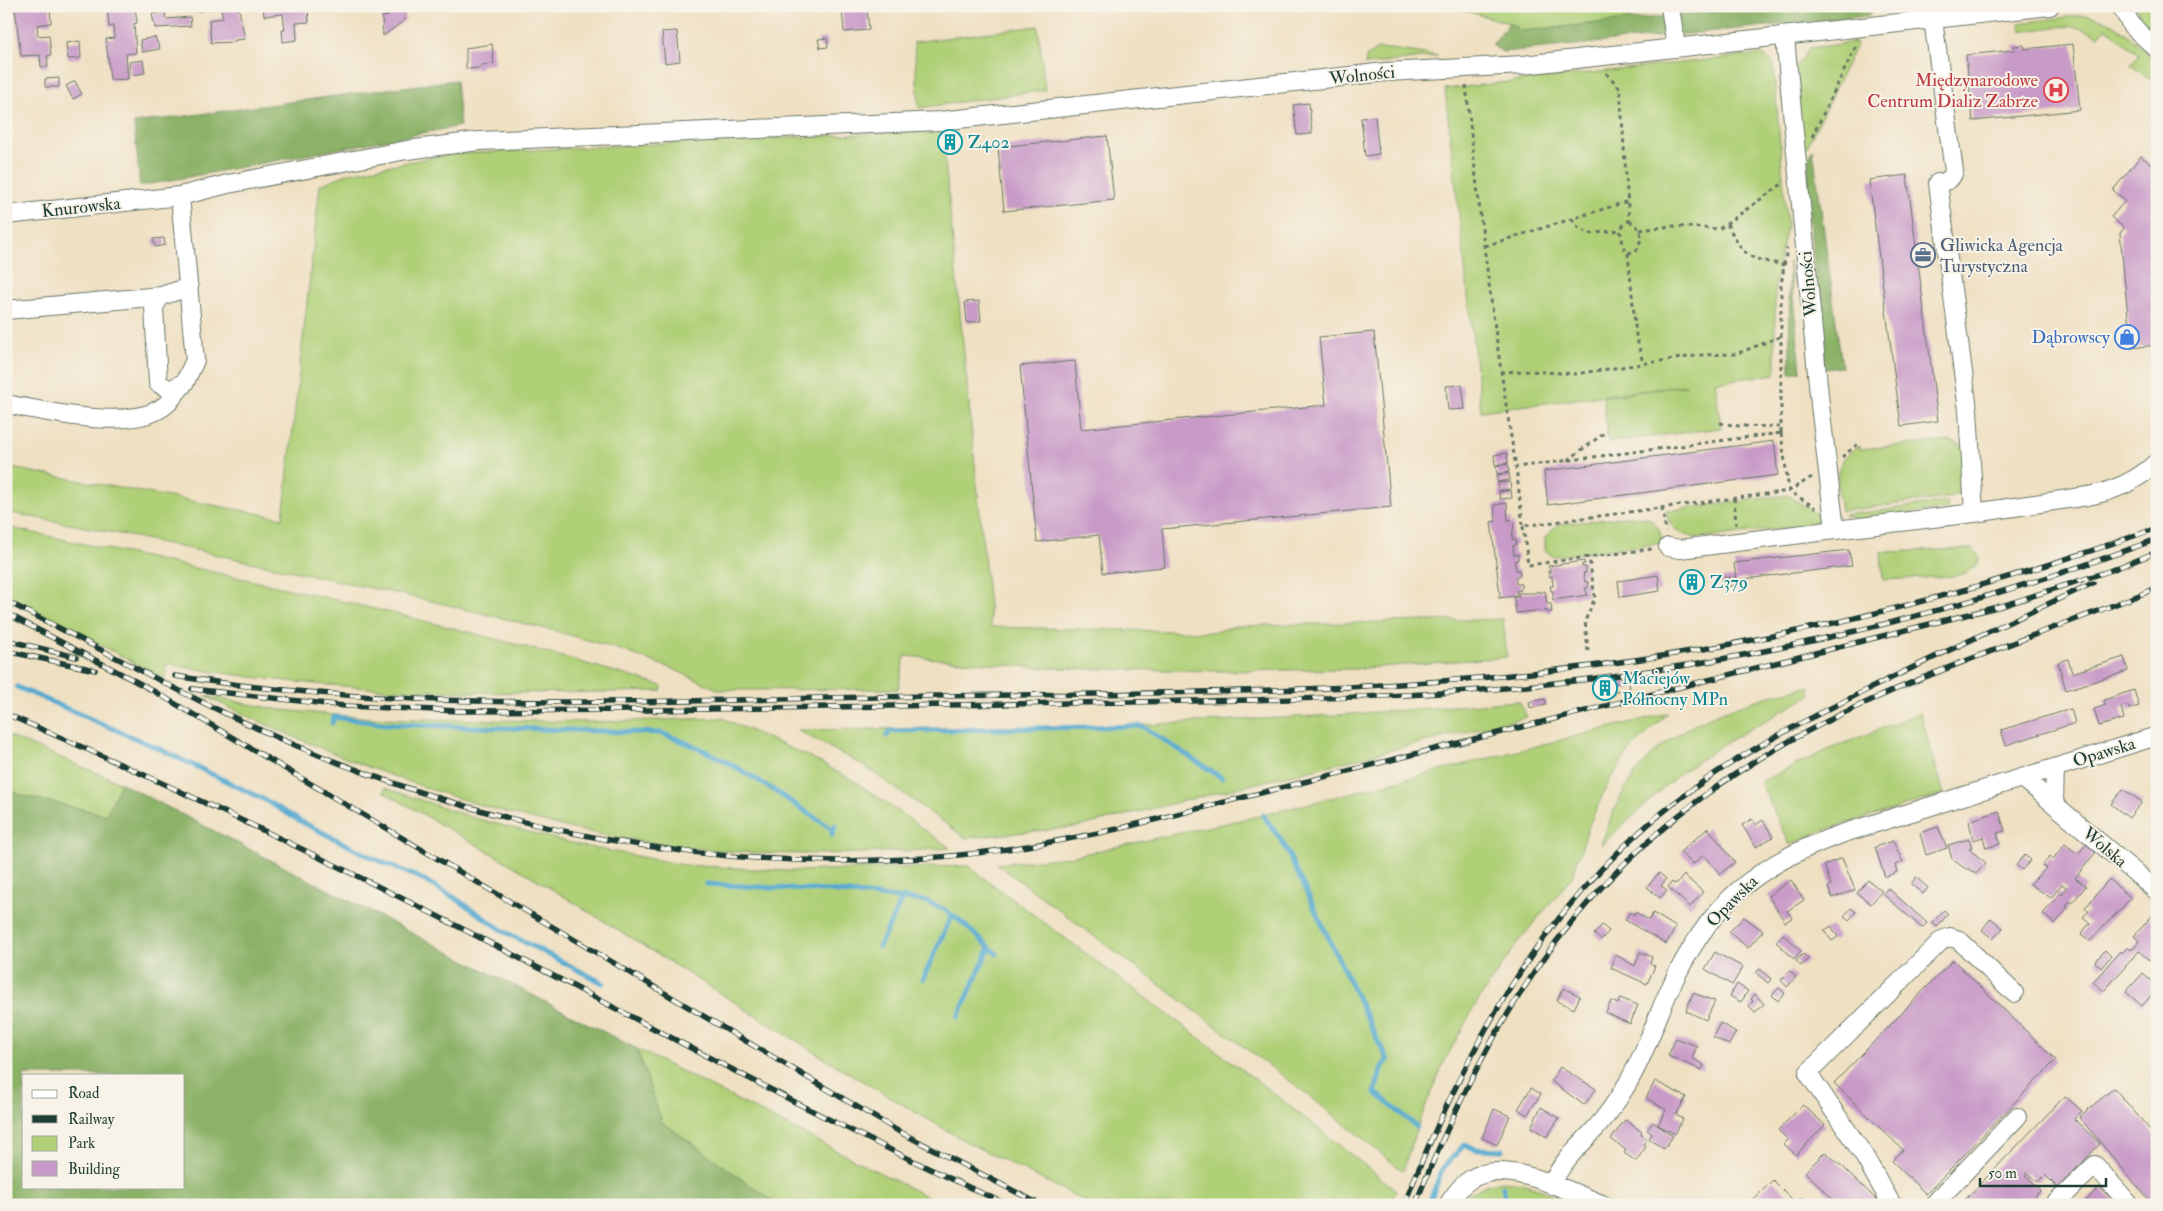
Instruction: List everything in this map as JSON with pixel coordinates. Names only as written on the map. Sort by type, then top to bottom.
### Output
[{"type":"street","points":[[1670,6],[1676,48]]},
{"type":"street","name":"Wolności","points":[[180,196],[228,184],[407,150],[479,142],[940,120],[1386,72],[1523,65],[2050,6]]},
{"type":"street","points":[[2121,6],[2132,26],[2157,49]]},
{"type":"street","points":[[1933,20],[1954,171],[1952,177],[1946,182],[1938,183],[1968,410],[1974,513]]},
{"type":"street","name":"Wolności","points":[[1785,36],[1820,405],[1834,522]]},
{"type":"street","points":[[6,404],[98,420],[146,414],[167,404],[184,382],[195,360],[180,196]]},
{"type":"street","name":"Knurowska","points":[[6,215],[180,196]]},
{"type":"street","points":[[6,310],[161,296],[189,287]]},
{"type":"street","points":[[161,296],[154,308],[158,383],[170,390],[184,382]]},
{"type":"street","points":[[1668,547],[1680,549],[1738,542],[1834,522],[1974,513],[2105,492],[2130,483],[2157,462]]},
{"type":"street","name":"Opawska","points":[[1552,1185],[1567,1157],[1602,1121],[1628,1084],[1673,982],[1698,936],[1720,908],[1741,888],[1772,864],[1810,845],[2157,736]]},
{"type":"street","points":[[2054,803],[2055,768]]},
{"type":"street","name":"Wolska","points":[[2023,778],[2157,891]]},
{"type":"street","points":[[1892,1205],[1863,1154],[1808,1073],[1942,940],[1950,937],[1959,940],[2014,993]]},
{"type":"street","points":[[1934,1205],[2017,1117]]},
{"type":"street","points":[[2054,1205],[2096,1165],[2130,1205]]},
{"type":"street","points":[[1448,1205],[1460,1188],[1472,1178],[1488,1172],[1520,1174],[1604,1205]]},
{"type":"path","points":[[1796,156],[1803,155],[1865,28]]},
{"type":"path","points":[[1602,68],[1620,88],[1629,221]]},
{"type":"path","points":[[1466,79],[1501,372],[1516,467],[1528,565],[1668,547],[1662,508]]},
{"type":"path","points":[[1640,230],[1672,226],[1719,228],[1727,224],[1756,200],[1788,180]]},
{"type":"path","points":[[1485,246],[1629,200]]},
{"type":"path","points":[[1572,219],[1578,227],[1589,234],[1620,230]]},
{"type":"path","points":[[1629,221],[1620,230],[1624,248],[1628,253],[1636,335],[1643,363]]},
{"type":"path","points":[[1628,253],[1636,251],[1641,243],[1640,230],[1636,224],[1629,221]]},
{"type":"path","points":[[1727,224],[1743,252],[1752,259],[1784,265]]},
{"type":"path","points":[[1789,239],[1781,285],[1781,433],[1789,491]]},
{"type":"path","points":[[1501,372],[1530,371],[1575,374],[1701,355],[1736,354],[1782,336]]},
{"type":"path","points":[[1720,423],[1739,426],[1781,427]]},
{"type":"path","points":[[1567,461],[1607,431]]},
{"type":"path","points":[[1516,467],[1781,433]]},
{"type":"path","points":[[1523,526],[1789,491],[1827,514],[1834,522]]},
{"type":"path","points":[[1734,498],[1738,542]]},
{"type":"path","points":[[1588,651],[1585,620],[1595,598],[1589,557]]},
{"type":"green space","points":[[1454,6],[1628,6],[1629,20],[1522,31],[1509,23],[1455,8]]},
{"type":"green space","points":[[1765,6],[1876,6],[1868,16],[1503,52],[1492,45],[1509,23],[1522,31]]},
{"type":"green space","points":[[2137,6],[2154,6],[2148,13],[2157,21],[2157,39],[2142,25]]},
{"type":"green space","points":[[2085,15],[2105,21],[2131,38],[2155,60],[2157,75],[2153,78],[2146,77],[2131,65],[2139,55],[2106,28],[2098,37],[2090,31],[2071,27],[2021,32],[2019,23]]},
{"type":"green space","points":[[1038,26],[1045,90],[919,108],[914,42]]},
{"type":"green space","points":[[1856,42],[1803,155],[1794,66],[1798,65],[1809,48]]},
{"type":"green space","points":[[1378,49],[1392,49],[1438,56],[1365,65],[1366,57]]},
{"type":"green space","points":[[1762,54],[1773,63],[1787,225],[1775,283],[1775,374],[1715,382],[1721,428],[1609,442],[1603,397],[1687,385],[1481,411],[1445,89]]},
{"type":"green space","points":[[456,80],[460,126],[140,186],[134,123]]},
{"type":"green space","points":[[942,130],[991,627],[1215,632],[1235,626],[1503,619],[1507,657],[1353,669],[1221,671],[1042,668],[905,656],[898,689],[719,690],[673,669],[618,649],[555,631],[427,600],[121,534],[6,512],[6,467],[283,518],[320,185],[349,173],[451,154]]},
{"type":"green space","points":[[1813,149],[1842,367],[1825,369],[1808,209],[1808,161]]},
{"type":"green space","points":[[1789,262],[1801,371],[1790,373]]},
{"type":"green space","points":[[1951,441],[1961,445],[1964,449],[1967,489],[1946,498],[1841,511],[1838,491],[1840,466],[1850,452],[1859,446],[1860,449]]},
{"type":"green space","points":[[1788,495],[1825,519],[1809,525],[1699,538],[1681,533],[1673,527],[1666,511]]},
{"type":"green space","points":[[1947,502],[1948,509],[1857,520],[1844,515]]},
{"type":"green space","points":[[1631,516],[1651,519],[1659,529],[1663,543],[1557,556],[1552,556],[1545,550],[1545,538],[1557,525]]},
{"type":"green space","points":[[6,527],[418,619],[581,662],[662,686],[661,691],[537,693],[352,687],[229,674],[167,664],[165,679],[6,595]]},
{"type":"green space","points":[[1973,549],[1979,555],[1979,563],[1966,573],[1954,576],[1883,580],[1881,552]]},
{"type":"green space","points":[[1809,686],[1811,695],[1725,743],[1679,774],[1601,845],[1614,810],[1625,789],[1642,766],[1661,747],[1706,719],[1730,709]]},
{"type":"green space","points":[[205,696],[281,710],[371,718],[591,722],[722,718],[812,758],[859,784],[950,848],[826,854],[733,852],[638,841],[574,829],[447,795],[385,773],[324,749]]},
{"type":"green space","points":[[1519,701],[1527,717],[1077,827],[966,838],[864,766],[797,730],[1140,725],[1337,715]]},
{"type":"green space","points":[[1668,713],[1631,749],[1610,779],[1589,825],[1572,877],[1518,942],[1474,1007],[1443,1064],[1417,1127],[1403,1171],[1302,1090],[997,864],[1069,857],[1263,815]]},
{"type":"green space","points":[[1920,713],[1944,794],[1821,831],[1790,845],[1760,782],[1830,749]]},
{"type":"green space","points":[[6,735],[121,783],[107,815],[20,795],[6,788]]},
{"type":"green space","points":[[121,783],[637,1049],[662,1122],[778,1205],[6,1205],[6,788],[20,795],[106,815]]},
{"type":"green space","points":[[385,788],[474,818],[583,846],[684,865],[788,871],[968,866],[1268,1089],[1396,1190],[1390,1205],[1093,1205],[965,1141],[842,1069],[531,876],[384,792]]},
{"type":"green space","points":[[637,1049],[943,1205],[778,1205],[662,1122]]},
{"type":"green space","points":[[1502,1181],[1523,1183],[1580,1205],[1456,1205],[1478,1189]]},
{"type":"building","points":[[21,6],[50,6],[51,23],[37,25],[38,36],[49,35],[51,55],[47,56],[48,67],[41,67],[40,55],[21,56],[15,8]]},
{"type":"building","points":[[107,6],[135,6],[137,23],[134,24],[136,53],[126,54],[128,79],[110,80],[106,39],[114,38],[113,26],[109,27]]},
{"type":"building","points":[[193,6],[241,6],[239,9],[245,39],[235,40],[235,42],[211,43],[209,20],[223,18],[221,8],[194,12]]},
{"type":"building","points":[[263,6],[308,6],[309,22],[296,23],[297,40],[283,42],[282,30],[285,30],[283,14],[264,16]]},
{"type":"building","points":[[388,6],[404,6],[405,20],[383,36],[382,17],[388,16]]},
{"type":"building","points":[[867,6],[869,30],[844,32],[842,8]]},
{"type":"building","points":[[1173,6],[1189,6],[1190,10],[1174,11]]},
{"type":"building","points":[[165,12],[166,19],[190,17],[191,26],[155,28],[152,14]]},
{"type":"building","points":[[677,31],[680,61],[665,63],[662,32]]},
{"type":"building","points":[[155,37],[160,49],[142,52],[140,40]]},
{"type":"building","points":[[827,38],[828,47],[820,48],[818,39]]},
{"type":"building","points":[[80,41],[81,58],[68,59],[66,43]]},
{"type":"building","points":[[492,44],[494,64],[481,65],[481,68],[466,69],[466,48]]},
{"type":"building","points":[[2073,44],[2080,110],[1973,121],[1966,55],[2015,50],[2014,46],[2024,45],[2025,49]]},
{"type":"building","points":[[143,60],[145,73],[131,75],[129,62]]},
{"type":"building","points":[[59,78],[59,87],[45,87],[45,79]]},
{"type":"building","points":[[75,81],[82,94],[73,99],[66,86]]},
{"type":"building","points":[[1309,103],[1312,134],[1297,135],[1293,105]]},
{"type":"building","points":[[1375,117],[1379,154],[1365,156],[1361,118]]},
{"type":"building","name":"Z402","points":[[957,134],[958,148],[944,149],[943,135]]},
{"type":"building","points":[[1107,136],[1114,200],[1004,211],[998,147]]},
{"type":"building","points":[[2141,156],[2157,169],[2157,345],[2131,348],[2120,233],[2124,228],[2111,217],[2125,201],[2113,190]]},
{"type":"building","points":[[1907,175],[1938,421],[1901,426],[1869,180]]},
{"type":"building","points":[[164,238],[165,245],[155,247],[153,239]]},
{"type":"building","points":[[979,301],[981,321],[967,323],[965,302]]},
{"type":"building","points":[[1374,332],[1391,507],[1162,529],[1165,567],[1103,573],[1099,535],[1037,542],[1020,366],[1075,361],[1081,429],[1326,405],[1319,337]]},
{"type":"building","points":[[1462,385],[1465,409],[1448,410],[1446,386]]},
{"type":"building","points":[[1774,441],[1778,475],[1548,505],[1544,471]]},
{"type":"building","points":[[1507,453],[1508,463],[1495,465],[1494,455]]},
{"type":"building","points":[[1508,464],[1509,472],[1497,474],[1496,466]]},
{"type":"building","points":[[1509,473],[1510,480],[1497,482],[1497,475]]},
{"type":"building","points":[[1510,482],[1511,489],[1499,491],[1498,483]]},
{"type":"building","points":[[1511,490],[1512,498],[1500,499],[1499,492]]},
{"type":"building","points":[[1507,503],[1508,520],[1511,519],[1510,524],[1514,523],[1512,540],[1516,539],[1516,545],[1513,546],[1514,555],[1518,554],[1518,560],[1514,561],[1520,576],[1516,576],[1516,584],[1521,584],[1521,590],[1516,591],[1517,596],[1498,598],[1500,595],[1491,522],[1496,521],[1494,505]]},
{"type":"building","points":[[1849,550],[1852,566],[1736,580],[1737,585],[1722,587],[1722,578],[1736,577],[1734,563]]},
{"type":"building","points":[[1584,561],[1585,564],[1582,564],[1582,567],[1586,567],[1586,573],[1583,573],[1585,582],[1588,582],[1588,588],[1585,588],[1588,595],[1553,600],[1553,591],[1551,591],[1550,586],[1553,586],[1552,576],[1549,577],[1548,571],[1551,571],[1548,566]]},
{"type":"building","name":"Z379","points":[[1699,573],[1701,589],[1685,591],[1683,575]]},
{"type":"building","points":[[1658,575],[1660,591],[1620,597],[1618,581]]},
{"type":"building","points":[[1539,591],[1539,593],[1545,591],[1547,604],[1551,604],[1552,612],[1546,612],[1546,610],[1516,613],[1514,597],[1519,597],[1518,593],[1534,593]]},
{"type":"building","points":[[2124,657],[2128,671],[2066,690],[2058,662],[2068,659],[2072,673]]},
{"type":"building","name":"Maciejów Północny MPn","points":[[1629,682],[1630,689],[1615,691],[1615,695],[1596,696],[1595,685]]},
{"type":"building","points":[[2134,690],[2139,706],[2129,709],[2127,705],[2121,707],[2124,719],[2099,726],[2094,709],[2106,705],[2104,700]]},
{"type":"building","points":[[1545,699],[1546,705],[1530,708],[1529,702]]},
{"type":"building","points":[[2071,709],[2075,723],[2006,745],[2001,730]]},
{"type":"building","points":[[2123,789],[2142,802],[2129,818],[2111,804]]},
{"type":"building","points":[[1999,811],[2005,831],[1997,833],[2000,844],[1986,848],[1983,837],[1973,840],[1969,821]]},
{"type":"building","points":[[1752,819],[1756,825],[1763,820],[1773,837],[1756,847],[1742,825]]},
{"type":"building","points":[[1938,827],[1947,848],[1926,855],[1920,833]]},
{"type":"building","points":[[1708,828],[1735,862],[1720,874],[1704,855],[1693,864],[1680,852]]},
{"type":"building","points":[[1969,839],[1972,848],[1969,849],[1986,863],[1976,874],[1952,859],[1948,845]]},
{"type":"building","points":[[1893,841],[1903,862],[1895,865],[1897,872],[1885,877],[1875,847]]},
{"type":"building","points":[[2065,844],[2078,854],[2086,844],[2096,852],[2075,878],[2086,886],[2072,903],[2070,901],[2066,906],[2068,908],[2055,924],[2043,914],[2060,893],[2062,895],[2067,888],[2062,884],[2051,898],[2030,884],[2046,868],[2042,865],[2050,856],[2053,859]]},
{"type":"building","points":[[2025,855],[2031,860],[2022,870],[2016,865]]},
{"type":"building","points":[[1842,858],[1855,890],[1832,898],[1828,887],[1831,885],[1824,865]]},
{"type":"building","points":[[1659,873],[1666,879],[1661,886],[1667,890],[1660,898],[1647,887]]},
{"type":"building","points":[[1684,875],[1703,892],[1690,907],[1668,887],[1672,882],[1674,884],[1678,882]]},
{"type":"building","points":[[1916,877],[1928,888],[1923,894],[1911,884]]},
{"type":"building","points":[[2109,879],[2131,898],[2090,941],[2081,934],[2090,923],[2083,917],[2089,911],[2085,908]]},
{"type":"building","points":[[1791,880],[1804,900],[1787,911],[1792,918],[1785,922],[1768,896]]},
{"type":"building","points":[[1868,880],[1882,891],[1871,904],[1857,893]]},
{"type":"building","points":[[1888,888],[1927,923],[1922,928],[1883,894]]},
{"type":"building","points":[[1851,908],[1856,912],[1849,920],[1844,916]]},
{"type":"building","points":[[1944,910],[1948,914],[1937,927],[1932,923]]},
{"type":"building","points":[[1630,912],[1634,915],[1635,912],[1649,920],[1653,913],[1676,927],[1666,944],[1625,920]]},
{"type":"building","points":[[2152,916],[2157,920],[2157,954],[2150,961],[2139,951],[2104,991],[2093,982],[2120,951],[2122,953],[2128,947],[2131,950],[2139,941],[2134,936]]},
{"type":"building","points":[[1744,917],[1763,931],[1748,948],[1729,932]]},
{"type":"building","points":[[1991,918],[2003,928],[1993,939],[1982,930]]},
{"type":"building","points":[[1602,925],[1609,931],[1601,940],[1594,934]]},
{"type":"building","points":[[1831,926],[1838,937],[1832,941],[1824,931]]},
{"type":"building","points":[[1783,934],[1801,951],[1794,959],[1776,942]]},
{"type":"building","points":[[2105,950],[2111,956],[2101,968],[2095,962]]},
{"type":"building","points":[[1640,952],[1652,957],[1650,964],[1655,966],[1647,984],[1611,968],[1616,955],[1635,966]]},
{"type":"building","points":[[1715,952],[1743,967],[1732,985],[1705,969]]},
{"type":"building","points":[[1803,954],[1808,959],[1801,966],[1796,961]]},
{"type":"building","points":[[1953,960],[2056,1060],[1926,1194],[1892,1161],[1903,1150],[1834,1083]]},
{"type":"building","points":[[1760,969],[1771,979],[1768,983],[1756,973]]},
{"type":"building","points":[[1790,971],[1796,977],[1787,987],[1781,980]]},
{"type":"building","points":[[2143,973],[2157,985],[2157,989],[2142,1006],[2126,992]]},
{"type":"building","points":[[1737,984],[1748,991],[1741,1002],[1730,996]]},
{"type":"building","points":[[1563,988],[1580,996],[1574,1009],[1557,1001]]},
{"type":"building","points":[[1779,988],[1785,993],[1778,1001],[1772,995]]},
{"type":"building","points":[[1693,993],[1715,1001],[1706,1020],[1686,1011]]},
{"type":"building","points":[[1755,994],[1764,1004],[1755,1012],[1749,1006]]},
{"type":"building","points":[[1620,998],[1638,1005],[1630,1024],[1606,1013],[1611,1001],[1618,1004]]},
{"type":"building","points":[[1720,1023],[1736,1032],[1729,1045],[1713,1037]]},
{"type":"building","points":[[1676,1038],[1697,1046],[1692,1058],[1704,1065],[1702,1070],[1668,1056]]},
{"type":"building","points":[[1560,1067],[1596,1089],[1584,1105],[1551,1081]]},
{"type":"building","points":[[1655,1081],[1686,1097],[1676,1115],[1683,1119],[1675,1134],[1658,1125],[1666,1110],[1646,1098]]},
{"type":"building","points":[[1531,1088],[1541,1094],[1527,1115],[1518,1109]]},
{"type":"building","points":[[2114,1088],[2157,1138],[2157,1205],[2153,1205],[2079,1117]]},
{"type":"building","points":[[2065,1096],[2082,1111],[2074,1119],[2100,1144],[2058,1188],[2045,1175],[2038,1182],[2027,1172],[2025,1175],[2041,1190],[2026,1205],[1960,1205]]},
{"type":"building","points":[[1803,1105],[1825,1125],[1796,1155],[1784,1144],[1788,1140],[1778,1130]]},
{"type":"building","points":[[1541,1107],[1559,1118],[1547,1137],[1531,1127]]},
{"type":"building","points":[[1494,1109],[1510,1116],[1497,1145],[1482,1138]]},
{"type":"building","points":[[1625,1120],[1642,1132],[1641,1135],[1647,1139],[1643,1145],[1646,1147],[1636,1161],[1624,1153],[1626,1150],[1611,1139]]},
{"type":"building","points":[[1653,1122],[1673,1136],[1664,1149],[1649,1139],[1652,1134],[1647,1130]]},
{"type":"building","points":[[1825,1152],[1882,1205],[1839,1205],[1805,1172]]},
{"type":"building","points":[[1773,1180],[1796,1203],[1802,1197],[1809,1205],[1755,1205],[1752,1201]]},
{"type":"building","points":[[2099,1187],[2118,1205],[2082,1205]]},
{"type":"waterway","points":[[17,687],[162,750],[265,800],[300,821],[375,859],[420,878],[455,898],[505,932],[603,983]]},
{"type":"waterway","points":[[332,723],[334,717],[387,724],[660,733],[728,763],[832,829]]},
{"type":"waterway","points":[[887,736],[890,731],[1142,726],[1222,778]]},
{"type":"waterway","points":[[1263,815],[1282,841],[1388,1060],[1382,1067],[1375,1092],[1417,1127]]},
{"type":"waterway","points":[[832,835],[835,825]]},
{"type":"waterway","points":[[706,884],[829,891],[925,901],[945,910],[959,920],[997,954]]},
{"type":"waterway","points":[[879,947],[903,897]]},
{"type":"waterway","points":[[923,979],[952,915]]},
{"type":"waterway","points":[[958,1017],[990,947]]},
{"type":"waterway","points":[[1428,1205],[1443,1168],[1464,1145],[1477,1149],[1502,1150]]},
{"type":"waterway","points":[[1503,1187],[1507,1205]]},
{"type":"railway","points":[[175,676],[262,688],[350,695],[437,700],[525,702],[702,701],[1204,692],[1286,690],[1450,680],[1531,673],[1611,663],[1770,637],[1926,600],[2004,578],[2157,528]]},
{"type":"railway","points":[[192,689],[345,706],[459,711],[653,710],[1253,700],[1494,689],[1663,669],[1830,637],[1913,617],[1995,594],[2077,568],[2157,539]]},
{"type":"railway","points":[[6,601],[254,727],[366,773],[443,799],[521,821],[601,838],[681,851],[762,858],[843,861],[974,854],[1049,843],[1122,828],[2005,605],[2109,571],[2157,552]]},
{"type":"railway","points":[[1404,1205],[1456,1085],[1486,1028],[1519,973],[1556,921],[1598,873],[1645,827],[1719,771],[1786,731],[1906,671],[2093,583]]},
{"type":"railway","points":[[1415,1205],[1446,1133],[1479,1065],[1515,1001],[1556,942],[1601,887],[1653,837],[1712,790],[1779,747],[1824,723],[1917,680],[2157,588]]},
{"type":"railway","points":[[6,613],[152,690],[898,1131],[1041,1205]]},
{"type":"railway","points":[[6,640],[76,657]]},
{"type":"railway","points":[[6,651],[95,670]]},
{"type":"railway","points":[[6,714],[192,797],[315,856],[498,947],[815,1112],[1008,1205]]},
{"type":"place","name":"Międzynarodowe Centrum Dializ Zabrze","points":[[2056,90]]},
{"type":"place","name":"Z402","points":[[950,142]]},
{"type":"place","name":"Gliwicka Agencja Turystyczna","points":[[1923,255]]},
{"type":"place","name":"Dąbrowscy","points":[[2127,337]]},
{"type":"place","name":"Z379","points":[[1692,582]]},
{"type":"place","name":"Maciejów Północny MPn","points":[[1605,688]]}]
